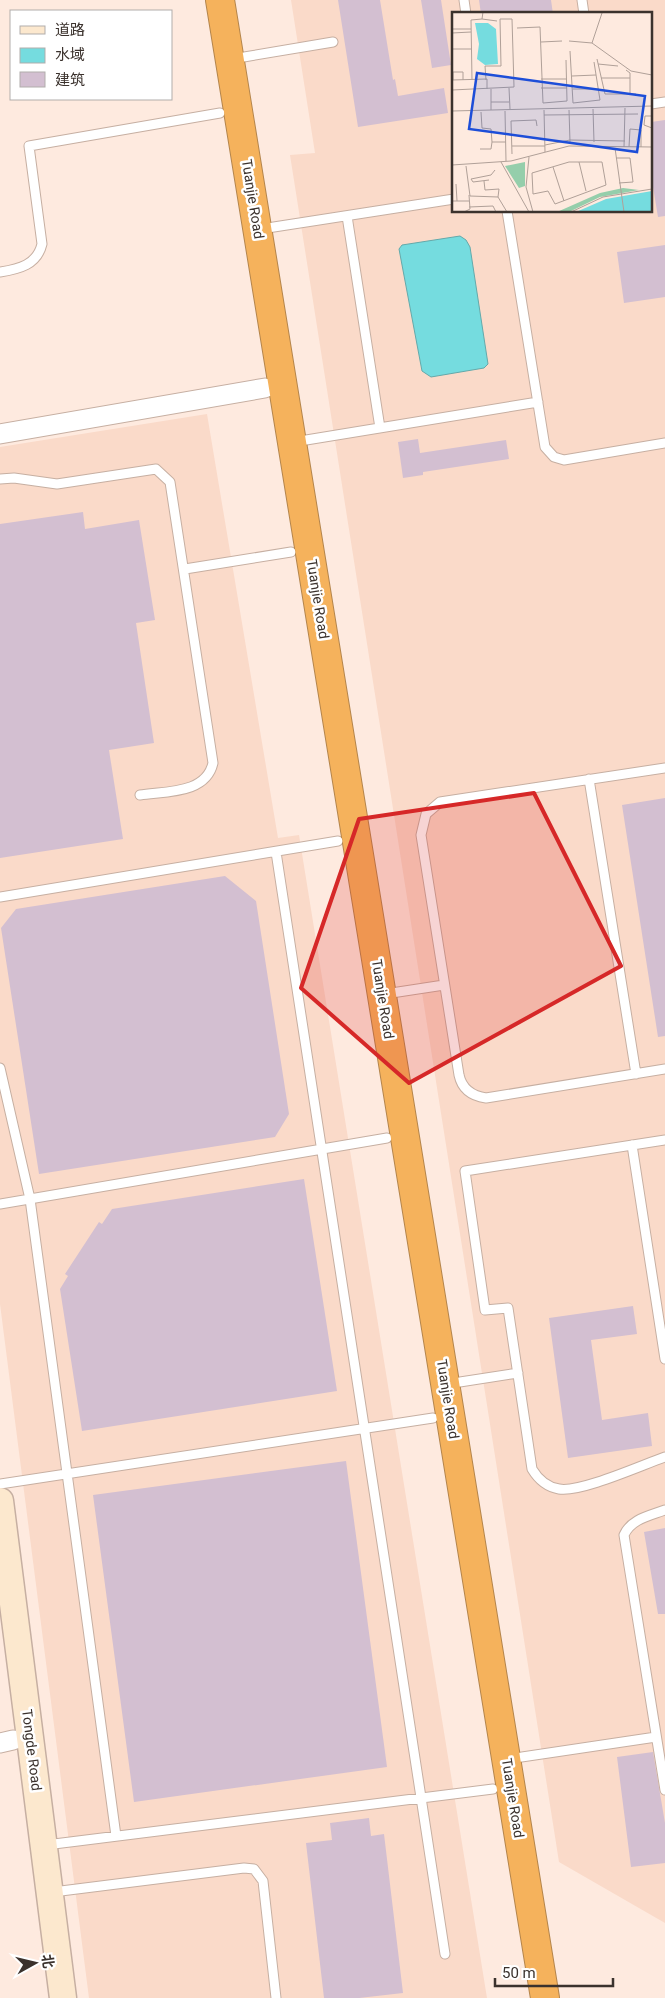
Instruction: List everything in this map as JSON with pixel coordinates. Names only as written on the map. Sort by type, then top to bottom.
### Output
[{"type":"highway","name":"Tuanjie Road","points":[[201,0],[526,1998]]},
{"type":"highway","name":"Tuanjie Road","points":[[220,0],[545,1998]]},
{"type":"main road","name":"Tongde Road","points":[[0,1502],[63,1998]]},
{"type":"main road","name":"Tongde Road","points":[[0,1641],[6,1742],[46,1998]]},
{"type":"street","points":[[0,434],[264,388]]},
{"type":"lane","points":[[230,59],[333,42]]},
{"type":"lane","points":[[652,104],[665,102]]},
{"type":"lane","points":[[0,272],[30,263],[38,256],[42,244],[29,146],[220,113]]},
{"type":"lane","points":[[258,229],[452,199]]},
{"type":"lane","points":[[507,212],[545,447],[559,459],[564,460],[665,443]]},
{"type":"lane","points":[[347,216],[380,428]]},
{"type":"lane","points":[[292,442],[538,402]]},
{"type":"lane","points":[[0,479],[14,478],[57,484],[156,470],[166,477],[172,488],[213,763],[207,778],[196,786],[140,795]]},
{"type":"lane","points":[[185,569],[291,552]]},
{"type":"lane","points":[[665,768],[440,802],[426,814],[423,820],[421,835],[460,1081],[472,1094],[486,1098],[665,1069]]},
{"type":"lane","points":[[589,779],[636,1074]]},
{"type":"lane","points":[[0,897],[338,841]]},
{"type":"lane","points":[[276,852],[445,1954]]},
{"type":"lane","points":[[382,995],[444,985]]},
{"type":"lane","points":[[0,1068],[30,1199],[116,1836]]},
{"type":"lane","points":[[0,1204],[387,1138]]},
{"type":"lane","points":[[665,1140],[465,1171],[485,1310],[508,1308],[532,1469],[547,1485],[559,1489],[574,1489],[665,1457]]},
{"type":"lane","points":[[632,1145],[665,1359]]},
{"type":"lane","points":[[446,1385],[518,1373]]},
{"type":"lane","points":[[0,1484],[432,1418]]},
{"type":"lane","points":[[665,1510],[636,1521],[628,1527],[624,1535],[665,1790]]},
{"type":"lane","points":[[507,1760],[656,1737]]},
{"type":"lane","points":[[44,1845],[493,1789]]},
{"type":"lane","points":[[50,1893],[244,1868],[254,1869],[263,1881],[276,1998]]},
{"type":"highlighted area","points":[[534,793],[621,966],[409,1083],[301,988],[359,819]]},
{"type":"shaded area","points":[[291,0],[665,0],[665,1923],[559,1862],[290,155],[315,153]]},
{"type":"shaded area","points":[[207,414],[278,838],[299,835],[487,1998],[89,1998],[0,1304],[0,447]]},
{"type":"water","points":[[460,236],[466,240],[470,247],[488,364],[484,368],[431,377],[422,371],[399,249],[402,245]]},
{"type":"building","points":[[338,0],[380,0],[393,80],[395,79],[398,96],[444,88],[448,113],[358,127]]},
{"type":"building","points":[[421,0],[441,0],[451,65],[432,68]]},
{"type":"building","points":[[479,0],[551,0],[553,12],[481,12]]},
{"type":"building","points":[[665,120],[665,216],[658,217],[652,181],[652,122]]},
{"type":"building","points":[[665,245],[665,297],[624,303],[617,252]]},
{"type":"building","points":[[418,439],[420,453],[506,440],[509,459],[423,472],[423,475],[403,478],[398,442]]},
{"type":"building","points":[[83,512],[85,529],[139,520],[155,620],[136,623],[154,743],[109,750],[123,839],[0,858],[0,524]]},
{"type":"building","points":[[665,798],[665,1036],[658,1037],[622,805]]},
{"type":"building","points":[[225,876],[256,901],[289,1114],[275,1137],[39,1174],[1,928],[16,909]]},
{"type":"building","points":[[304,1179],[337,1391],[82,1431],[60,1289],[68,1276],[65,1274],[99,1222],[102,1224],[112,1209]]},
{"type":"building","points":[[633,1306],[637,1334],[591,1340],[602,1420],[648,1413],[652,1446],[568,1458],[549,1318]]},
{"type":"building","points":[[346,1461],[387,1767],[134,1802],[93,1495]]},
{"type":"building","points":[[665,1528],[665,1614],[658,1614],[644,1532]]},
{"type":"building","points":[[653,1752],[665,1823],[665,1863],[631,1867],[617,1757]]},
{"type":"building","points":[[369,1818],[371,1836],[384,1834],[403,1993],[359,1998],[324,1998],[306,1843],[332,1840],[330,1823]]}]
